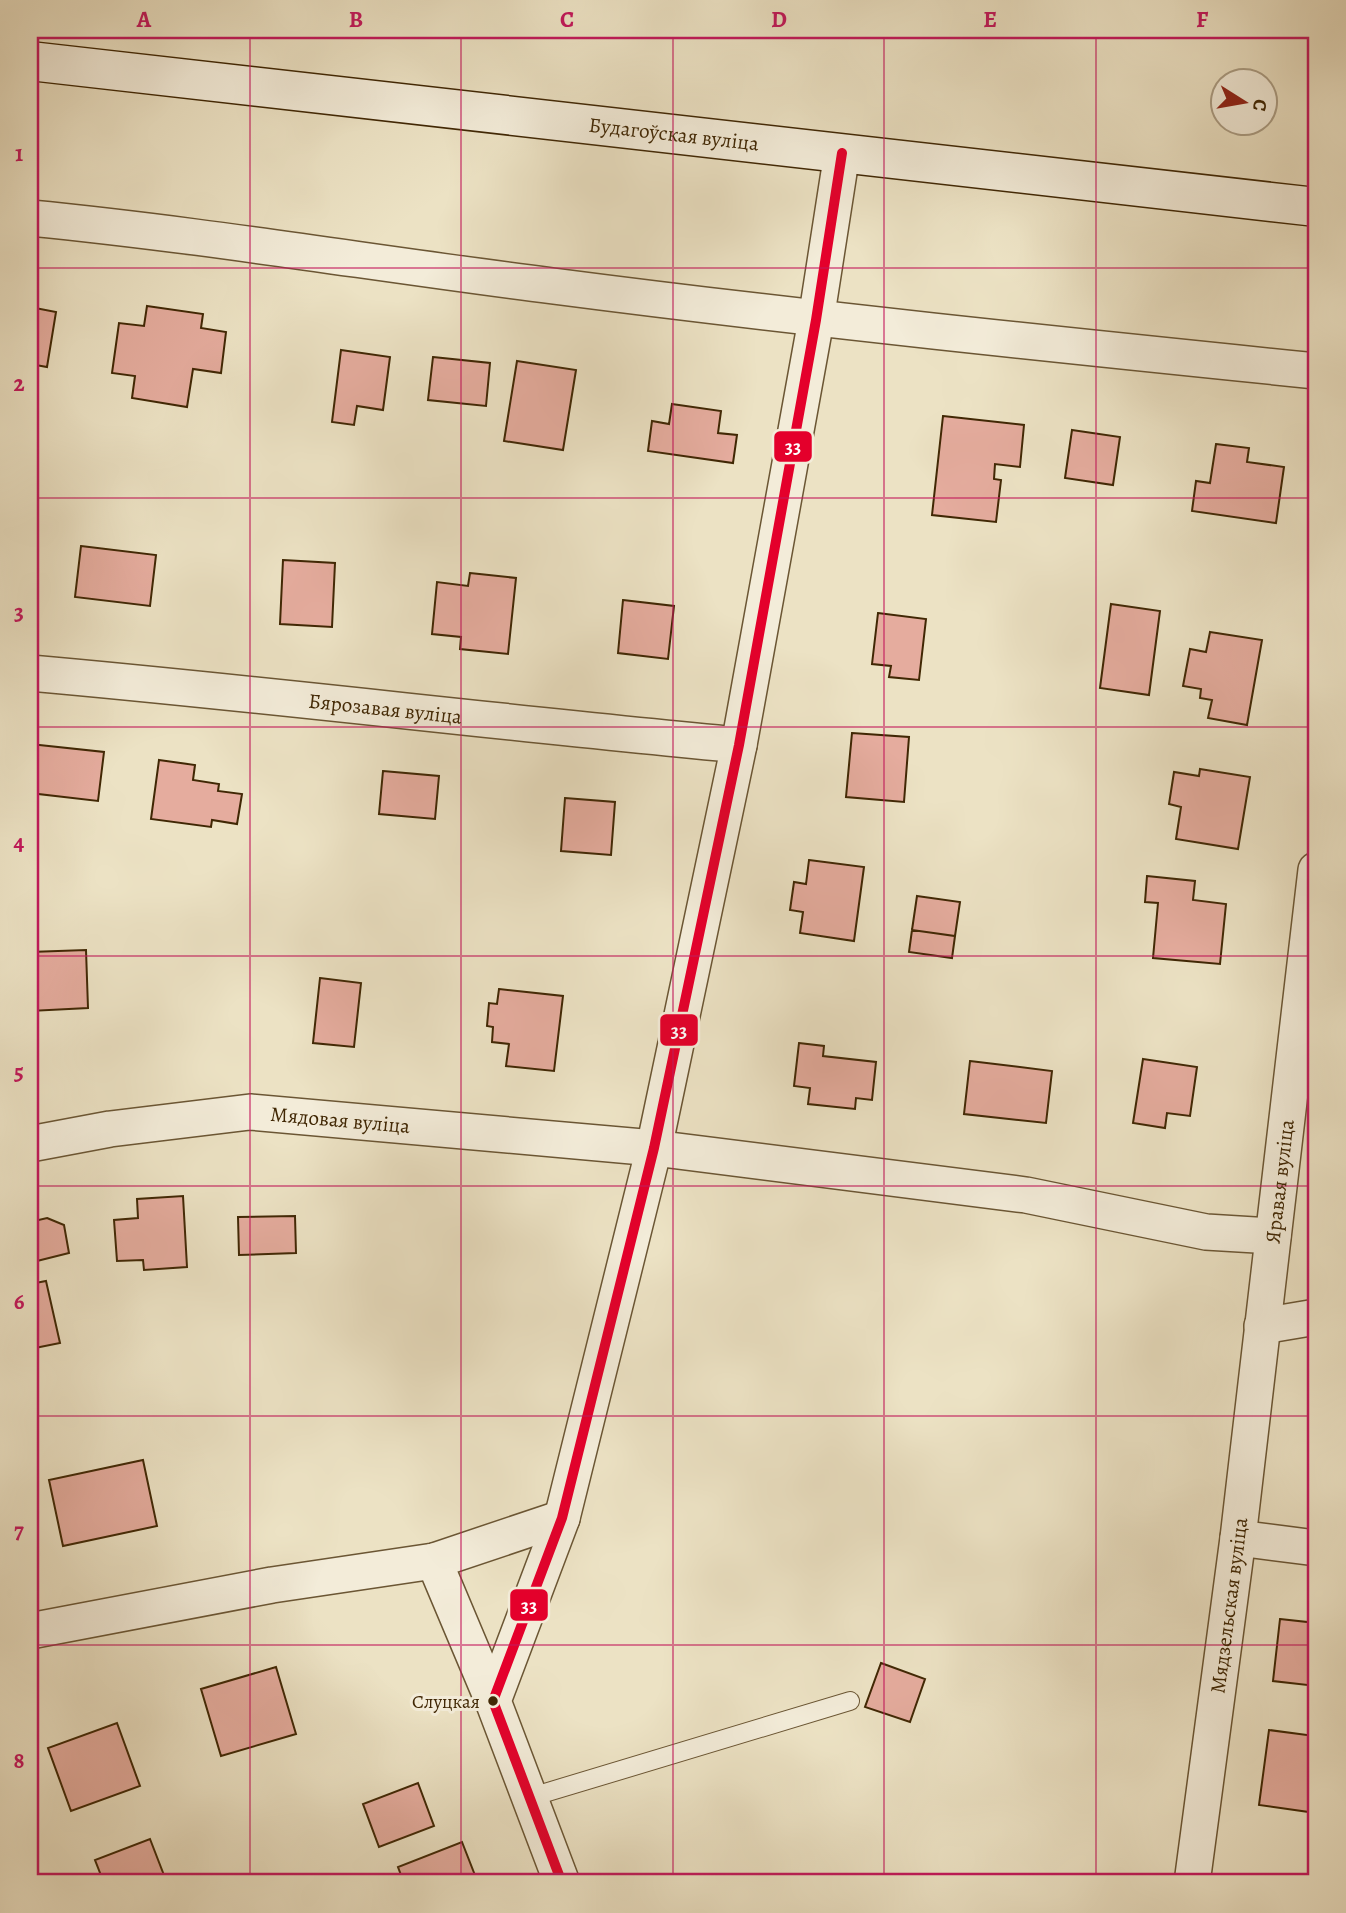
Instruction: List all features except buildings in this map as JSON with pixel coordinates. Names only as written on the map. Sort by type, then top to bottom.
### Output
[{"type":"street","name":"Будагоўская вуліца","points":[[30,61],[1316,207]]},
{"type":"street","points":[[493,1701],[562,1518],[654,1148],[739,746],[816,320],[842,153]]},
{"type":"street","points":[[30,218],[146,229],[446,273],[816,320],[1316,371]]},
{"type":"street","name":"Бярозавая вуліца","points":[[30,673],[250,692],[475,720],[739,746]]},
{"type":"street","name":"Яравая вуліца","points":[[1262,1326],[1316,870]]},
{"type":"street","name":"Мядовая вуліца","points":[[30,1144],[110,1129],[250,1112],[654,1148],[1026,1195],[1206,1232],[1273,1236]]},
{"type":"street","points":[[1262,1326],[1316,1317]]},
{"type":"street","name":"Мядзельская вуліца","points":[[1192,1883],[1238,1538],[1262,1326]]},
{"type":"street","points":[[30,1631],[272,1585],[435,1561],[562,1518]]},
{"type":"street","points":[[1238,1538],[1316,1548]]},
{"type":"street","points":[[435,1561],[493,1701],[562,1883]]},
{"type":"lane","points":[[528,1798],[850,1701]]},
{"type":"transit line","name":"33","points":[[562,1883],[493,1701],[562,1518],[654,1148],[739,745],[816,320],[842,153]]},
{"type":"place","name":"Слуцкая","points":[[493,1701]]}]
